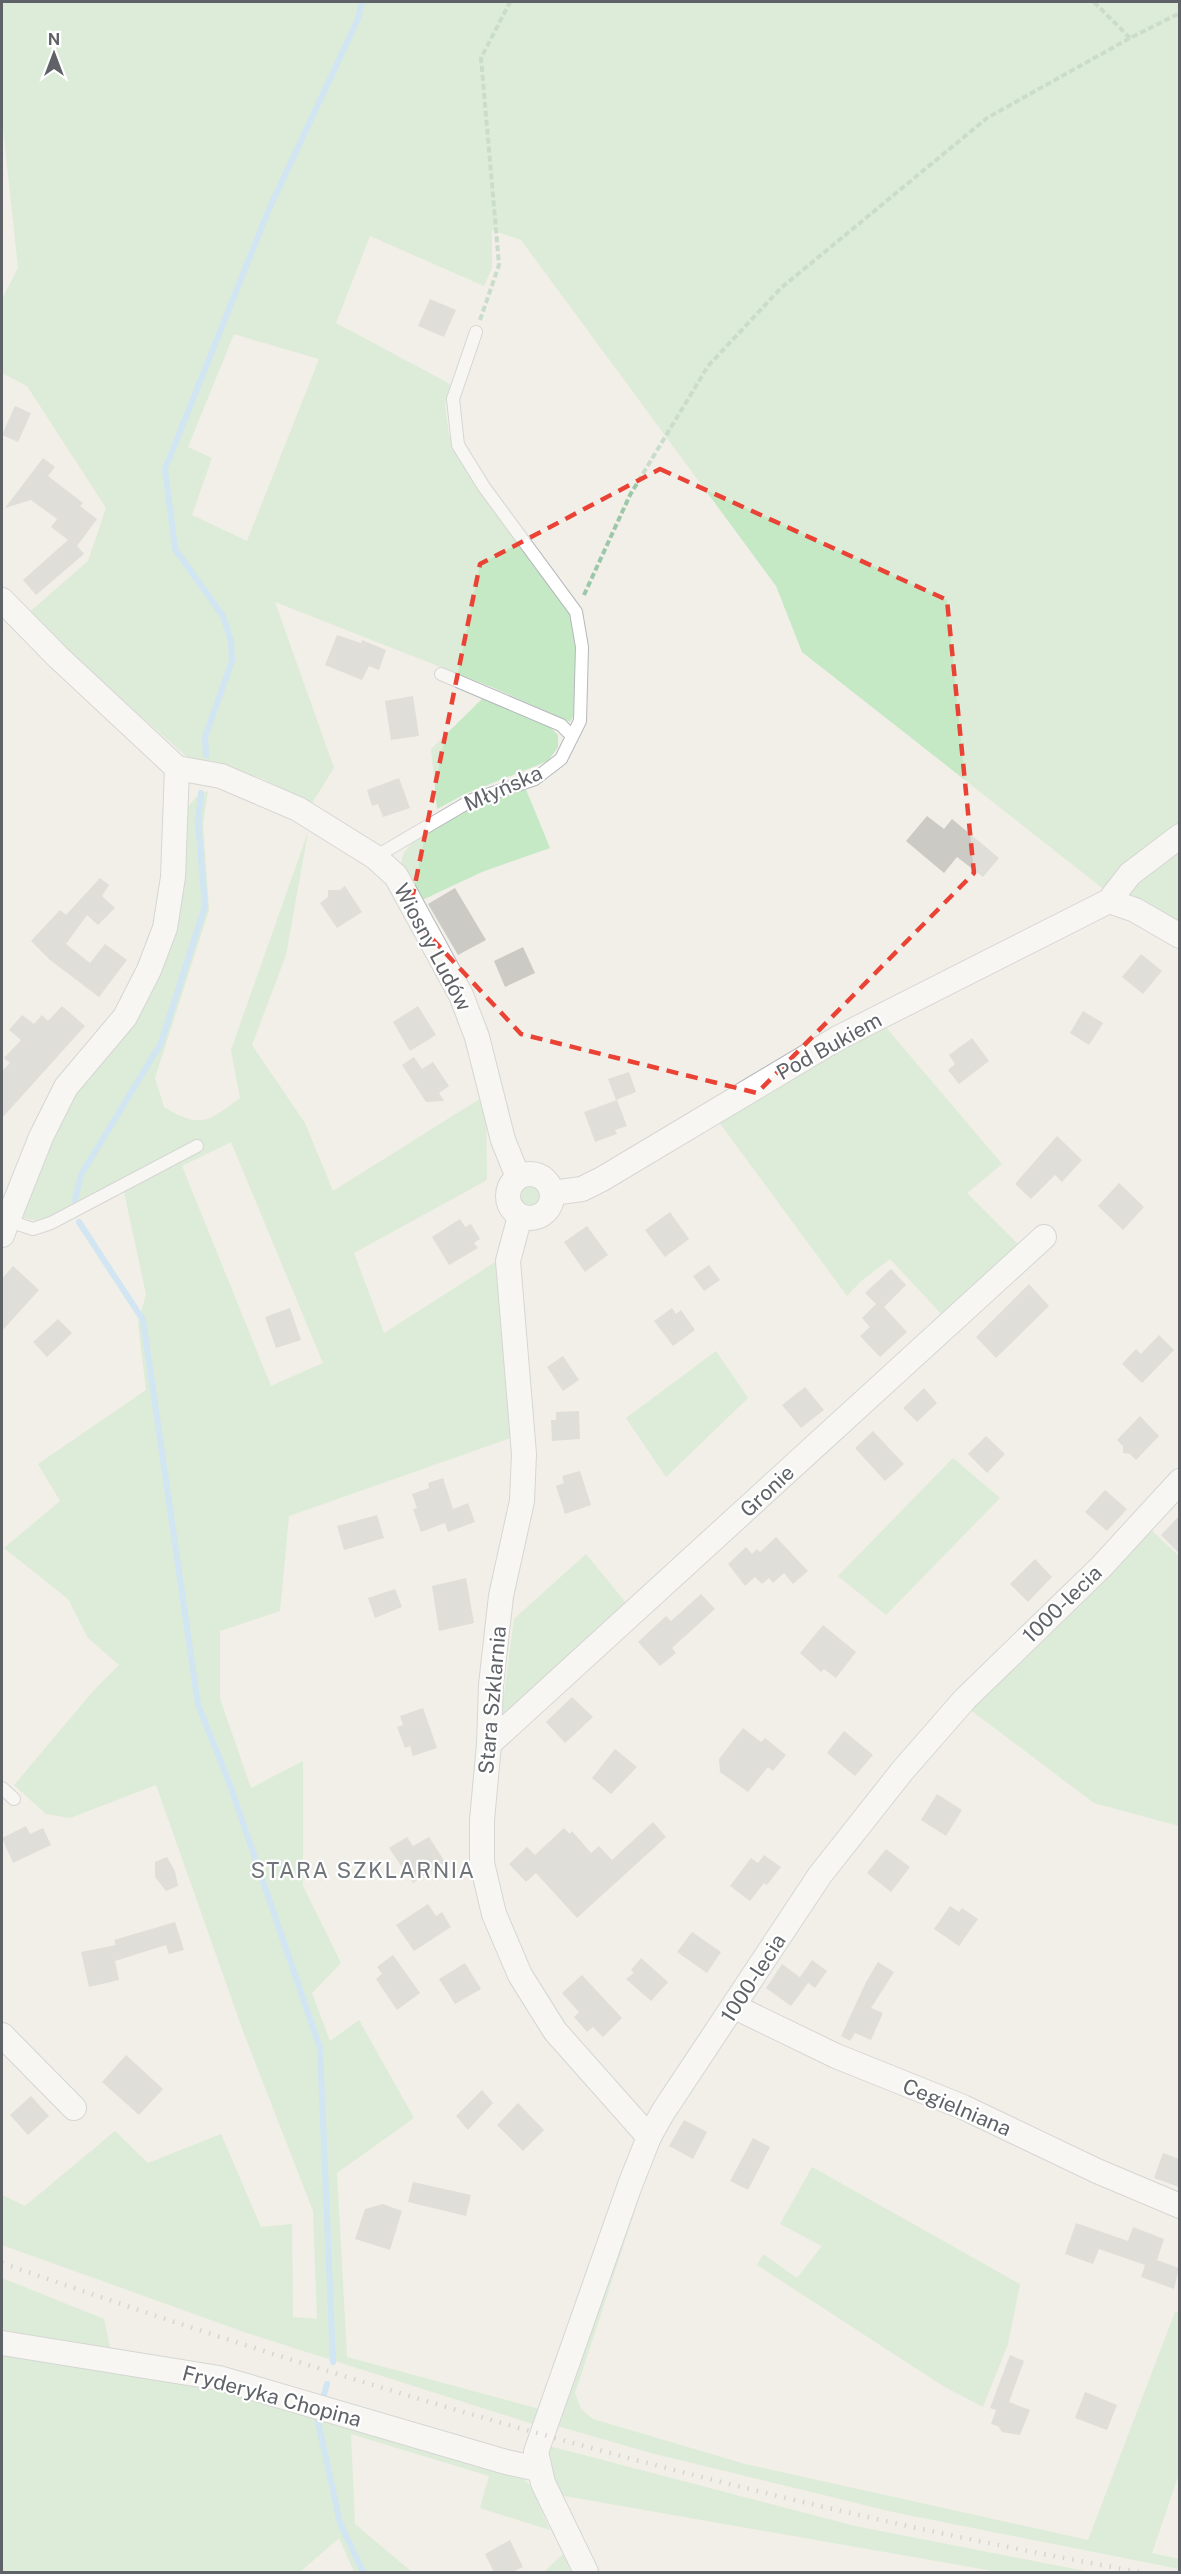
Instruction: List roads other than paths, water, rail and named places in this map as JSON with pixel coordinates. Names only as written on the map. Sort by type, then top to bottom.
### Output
[{"type":"street","points":[[2,600],[58,657],[177,768],[173,878],[165,928],[149,970],[125,1017],[66,1087],[41,1137],[5,1228]]},
{"type":"street","name":"Wiosny Ludów","points":[[177,768],[221,776],[298,809],[375,856],[396,876],[461,995],[477,1036],[503,1140],[518,1177]]},
{"type":"street","name":"Pod Bukiem","points":[[552,1193],[582,1189],[602,1179],[838,1038],[1109,900],[1130,874],[1179,836]]},
{"type":"street","points":[[1109,900],[1135,910],[1179,936]]},
{"type":"street","points":[[524,1174],[539,1176],[545,1180],[552,1193],[545,1212],[534,1218],[520,1216],[510,1207],[507,1194],[518,1177],[524,1174]]},
{"type":"street","name":"Stara Szklarnia","points":[[520,1216],[508,1261],[524,1454],[522,1489],[501,1596],[491,1685],[489,1744],[482,1820],[482,1863],[494,1914],[520,1975],[555,2031],[649,2137]]},
{"type":"street","name":"Gronie","points":[[489,1744],[1044,1237]]},
{"type":"street","name":"1000-lecia","points":[[586,2572],[538,2469],[536,2452],[649,2137],[820,1875],[903,1770],[965,1699],[1102,1566],[1179,1481]]},
{"type":"street","name":"Cegielniana","points":[[735,2007],[836,2056],[963,2107],[1097,2171],[1179,2206]]},
{"type":"street","points":[[2,2035],[74,2108]]},
{"type":"street","name":"Fryderyka Chopina","points":[[2,2343],[219,2378],[506,2462],[538,2469]]},
{"type":"lane","name":"Młyńska","points":[[375,856],[472,800],[535,778],[561,759],[580,721],[582,647],[576,612],[484,487],[458,445],[453,399],[476,332]]},
{"type":"lane","points":[[441,674],[561,725],[572,736]]},
{"type":"lane","points":[[5,1228],[33,1229],[51,1223],[196,1146]]},
{"type":"lane","points":[[2,1788],[14,1799]]},
{"type":"waterway","points":[[206,755],[205,737],[232,661],[231,641],[223,616],[175,549],[165,469],[269,209],[358,19],[362,2]]},
{"type":"waterway","points":[[75,1200],[81,1175],[161,1043],[205,906],[198,822],[201,793]]},
{"type":"waterway","points":[[79,1222],[143,1320],[198,1705],[229,1782],[320,2048],[333,2362]]},
{"type":"waterway","points":[[323,2398],[327,2384]]},
{"type":"waterway","points":[[317,2417],[340,2523],[363,2572]]},
{"type":"railway","points":[[2,2263],[282,2357],[565,2441],[851,2513],[1140,2572]]},
{"type":"district","name":"STARA SZKLARNIA","points":[[363,1870]]}]
